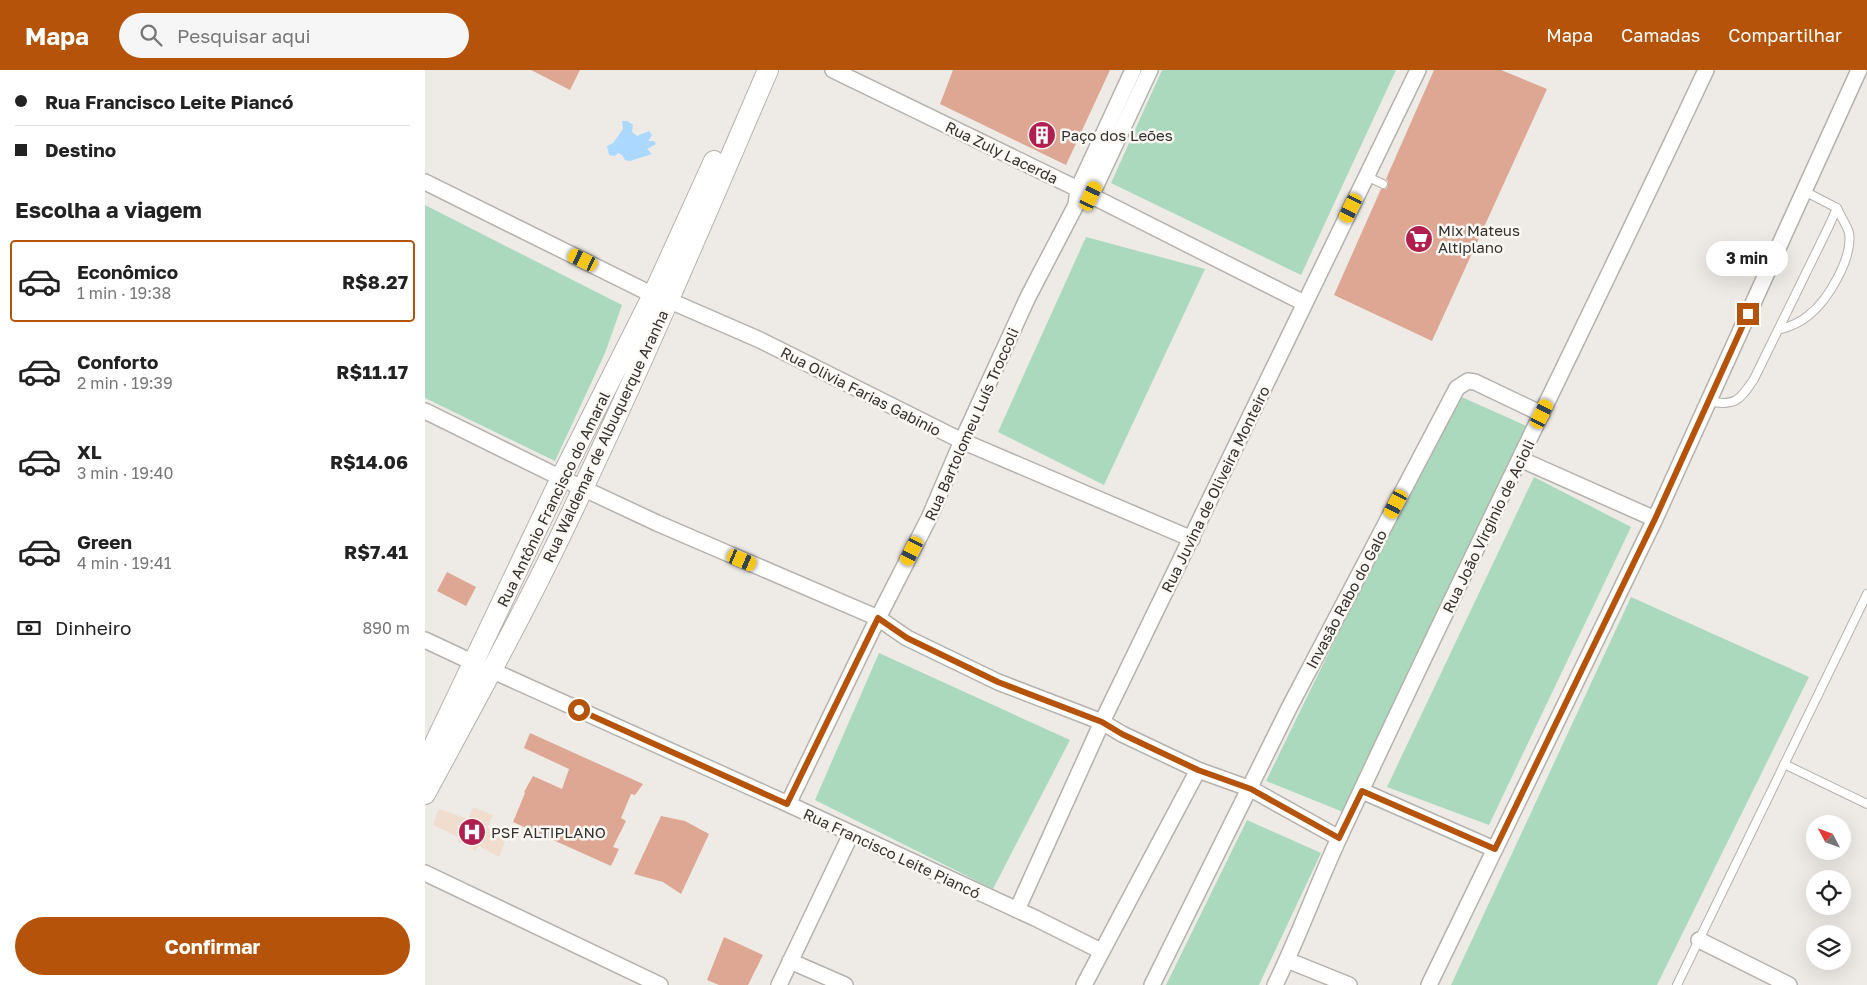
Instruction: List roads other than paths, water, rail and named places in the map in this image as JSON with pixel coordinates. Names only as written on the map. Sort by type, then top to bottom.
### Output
[{"type":"street","name":"Rua Antônio Francisco do Amaral","points":[[425,764],[483,667],[561,478],[661,298],[755,70]]},
{"type":"street","name":"Rua Waldemar de Albuquerque Aranha","points":[[425,794],[483,667],[584,488],[661,298],[768,70]]},
{"type":"street","name":"Rua Zuly Lacerda","points":[[833,70],[1305,303]]},
{"type":"street","points":[[1085,193],[1133,70]]},
{"type":"street","points":[[1085,193],[1149,70]]},
{"type":"street","name":"Rua Juvina de Oliveira Monteiro","points":[[1017,910],[1102,722],[1193,539],[1418,70]]},
{"type":"street","name":"Rua João Virginio de Acioli","points":[[1275,985],[1339,838],[1707,70]]},
{"type":"street","points":[[1429,985],[1655,519],[1859,70]]},
{"type":"street","name":"Rua Olivia Farias Gabinio","points":[[425,182],[661,298],[760,340],[962,441],[1193,539]]},
{"type":"street","name":"Rua Bartolomeu Luís Troccoli","points":[[787,804],[929,518],[1028,297],[1085,193]]},
{"type":"street","name":"Invasão Rabo do Galo","points":[[1152,985],[1251,789],[1289,708],[1457,388],[1468,381],[1475,382],[1542,414]]},
{"type":"street","points":[[425,411],[561,478],[667,527],[878,618],[907,638],[998,682],[1102,722],[1122,734],[1198,770],[1251,789],[1339,838]]},
{"type":"street","points":[[1520,459],[1655,519]]},
{"type":"street","name":"Rua Francisco Leite Piancó","points":[[425,640],[787,804],[1017,910],[1101,951]]},
{"type":"street","points":[[1084,985],[1198,770]]},
{"type":"street","points":[[1362,791],[1495,849]]},
{"type":"street","points":[[779,985],[851,834]]},
{"type":"street","points":[[425,873],[660,985]]},
{"type":"street","points":[[1699,940],[1789,985]]},
{"type":"street","points":[[1287,960],[1349,985]]},
{"type":"street","points":[[791,961],[845,985]]},
{"type":"lane","points":[[1366,176],[1383,184]]},
{"type":"lane","points":[[1778,330],[1794,325],[1810,315],[1824,299],[1839,276],[1847,252],[1849,233],[1837,208],[1805,190]]},
{"type":"lane","points":[[1708,402],[1730,404],[1741,398],[1778,330],[1837,208]]},
{"type":"lane","points":[[1677,985],[1867,594]]},
{"type":"lane","points":[[1784,764],[1867,804]]},
{"type":"water","points":[[622,121],[627,121],[633,125],[632,132],[637,136],[649,131],[652,135],[648,141],[654,141],[656,144],[647,149],[652,154],[630,161],[625,160],[618,153],[615,156],[609,155],[607,146],[613,143],[623,129]]},
{"type":"place","name":"Paço dos Leões","points":[[1042,135]]},
{"type":"place","name":"Mix Mateus Altiplano","points":[[1419,239]]},
{"type":"place","name":"PSF ALTIPLANO","points":[[472,832]]}]
